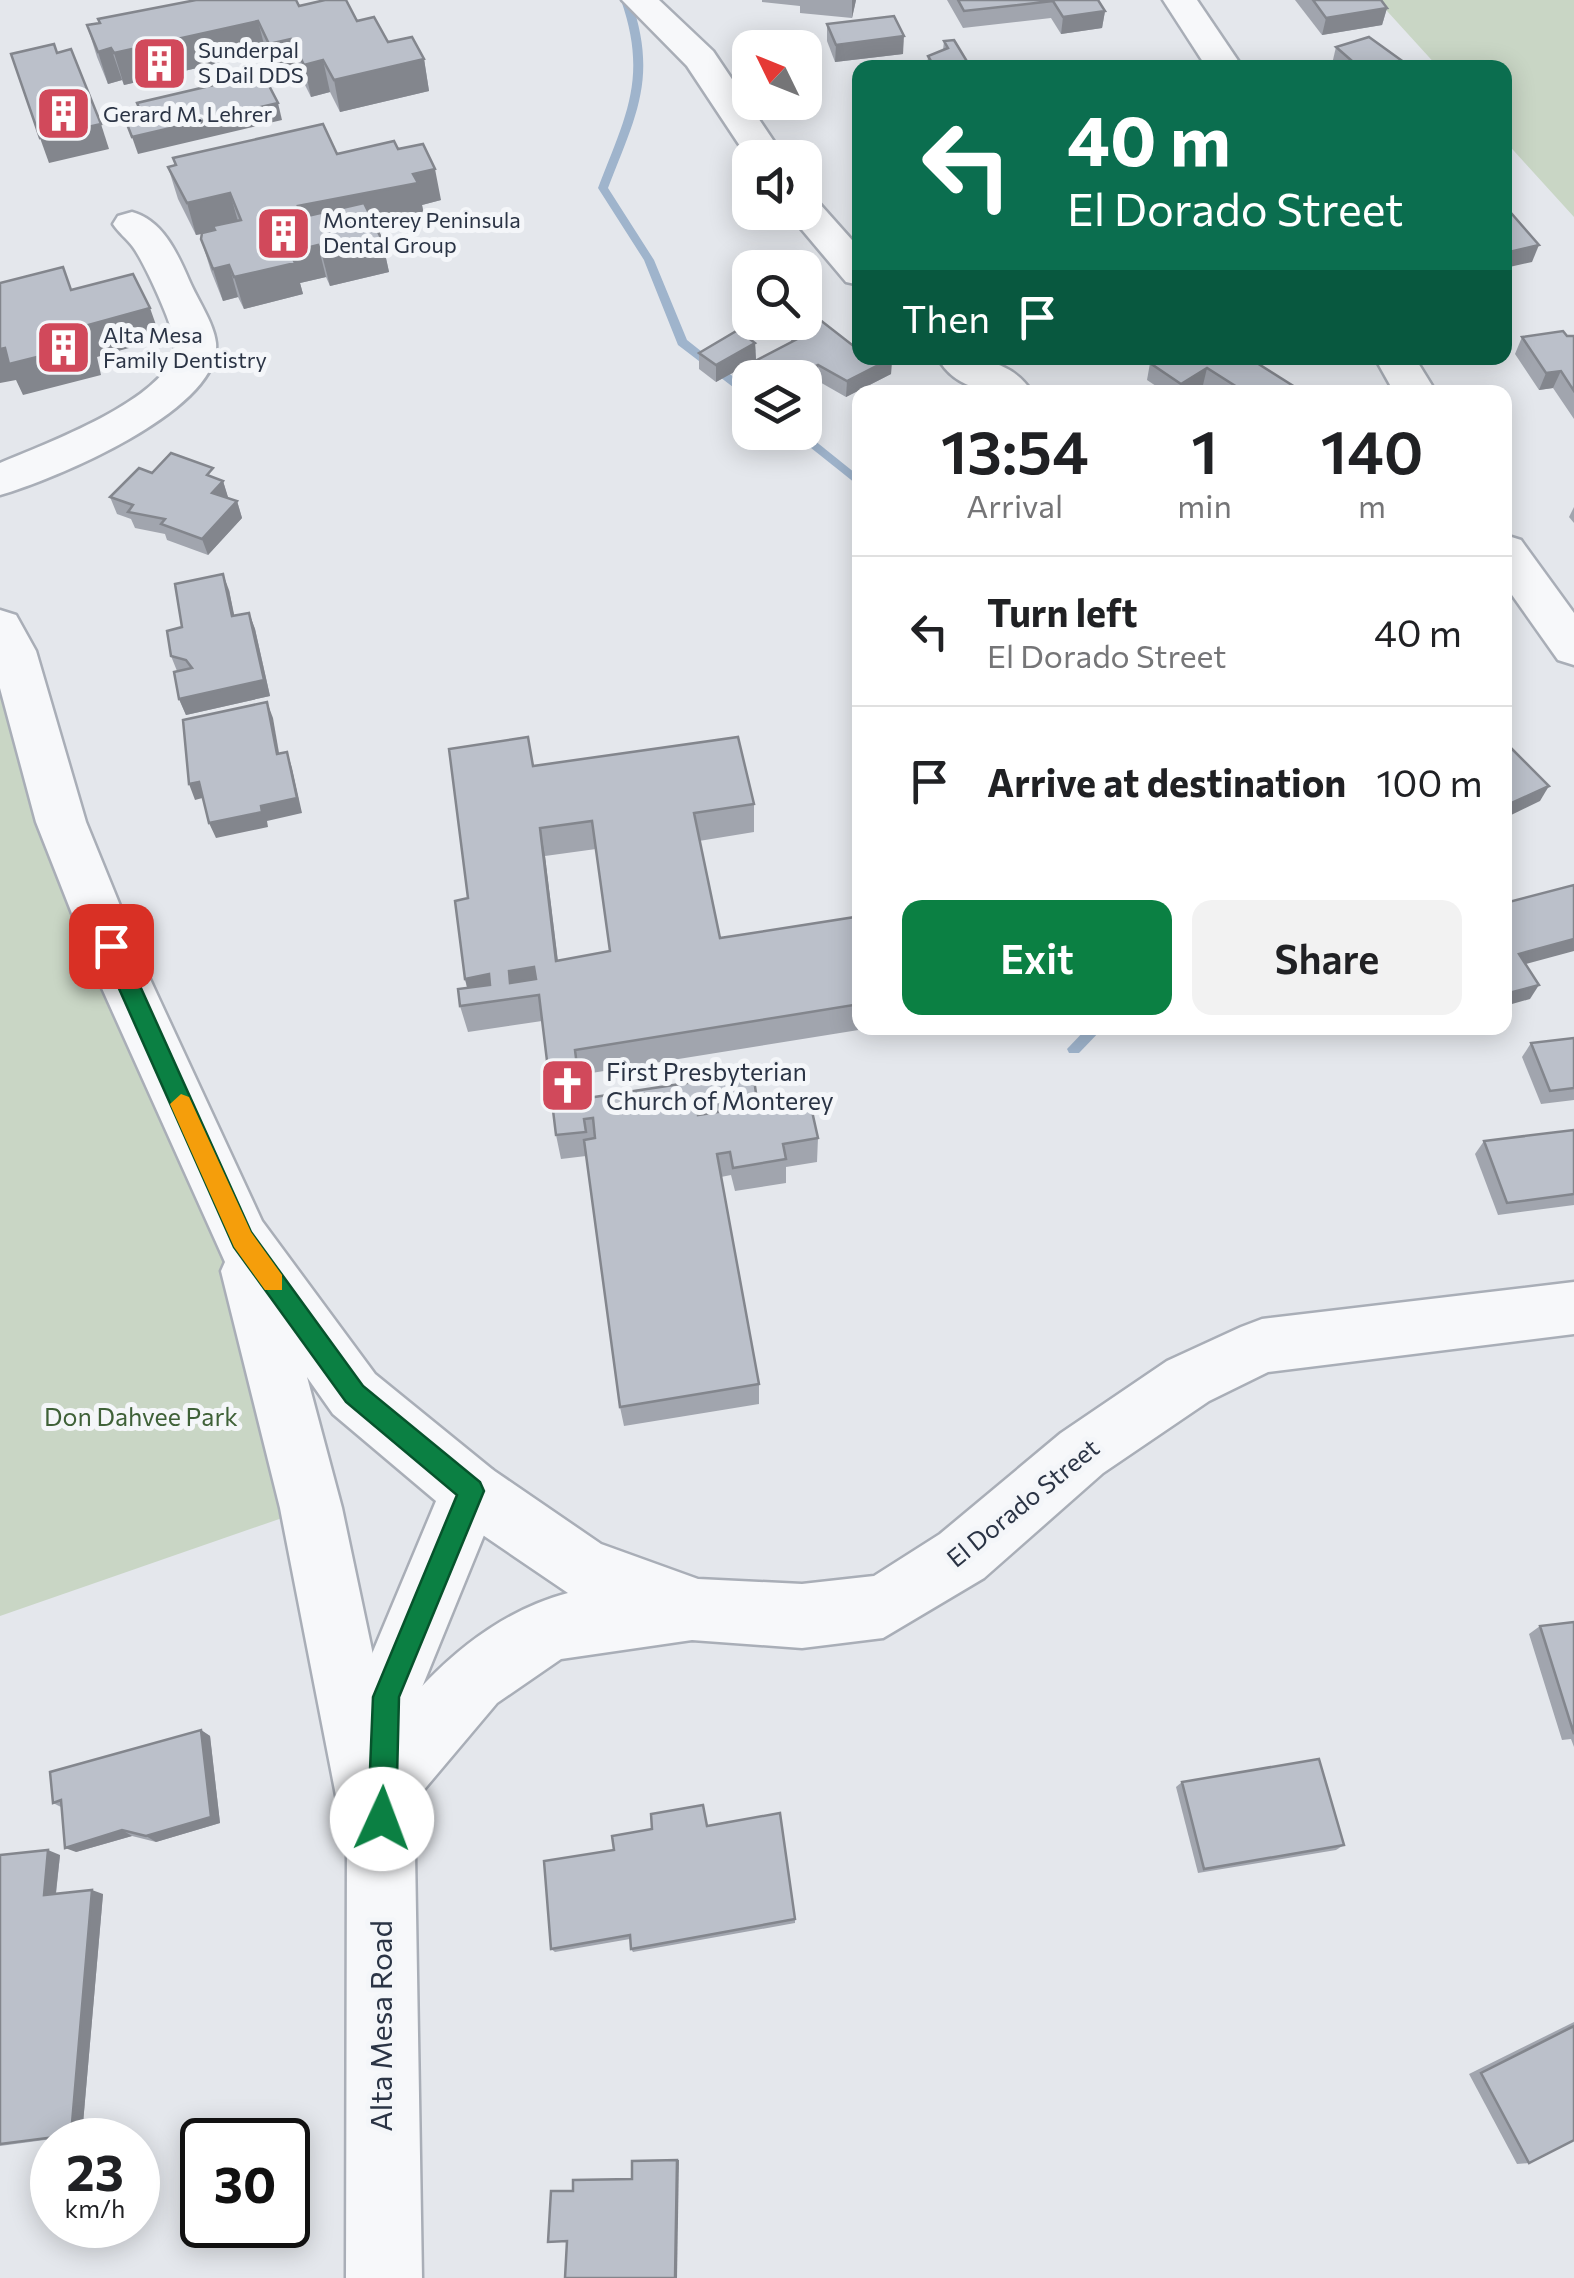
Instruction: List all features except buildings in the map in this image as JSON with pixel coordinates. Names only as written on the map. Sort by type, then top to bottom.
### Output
[{"type":"street","points":[[639,0],[700,59],[754,140]]},
{"type":"street","points":[[1180,0],[1220,60]]},
{"type":"street","points":[[0,480],[150,406],[176,390],[192,368],[196,345],[151,239],[132,224]]},
{"type":"street","points":[[822,230],[852,263]]},
{"type":"street","points":[[969,365],[1000,385]]},
{"type":"street","points":[[1512,560],[1574,648]]},
{"type":"street","name":"El Dorado Street","points":[[0,627],[13,651],[68,839],[124,978],[242,1239],[354,1394],[471,1491],[582,1568],[698,1611],[802,1616],[883,1606],[962,1556],[1082,1453],[1188,1381],[1262,1346],[1574,1308]]},
{"type":"street","points":[[242,1239],[311,1508],[381,1852]]},
{"type":"street","name":"Alta Mesa Road","points":[[384,2278],[381,1852],[386,1697],[471,1491]]},
{"type":"street","points":[[383,1786],[432,1722],[479,1672],[547,1632],[598,1621],[698,1611]]},
{"type":"green space","points":[[1377,0],[1574,0],[1574,217],[1512,149],[1512,60],[1432,60]]},
{"type":"green space","name":"Don Dahvee Park","points":[[0,630],[242,1239],[311,1508],[0,1616]]},
{"type":"waterway","points":[[626,0],[635,26],[639,74],[630,117],[603,188],[649,260],[682,342],[732,382]]},
{"type":"waterway","points":[[819,450],[852,477]]},
{"type":"waterway","points":[[1074,1049],[1089,1035]]},
{"type":"slow traffic","points":[[181,1104],[242,1239],[273,1283]]},
{"type":"place","name":"Sunderpal S Dail DDS","points":[[159,63]]},
{"type":"place","name":"Gerard M. Lehrer","points":[[64,114]]},
{"type":"place","name":"Monterey Peninsula Dental Group","points":[[284,233]]},
{"type":"place","name":"Alta Mesa Family Dentistry","points":[[64,348]]},
{"type":"place","name":"First Presbyterian Church of Monterey","points":[[567,1086]]},
{"type":"route","points":[[111,946],[242,1239],[354,1394],[471,1491],[386,1697],[382,1819]]}]
